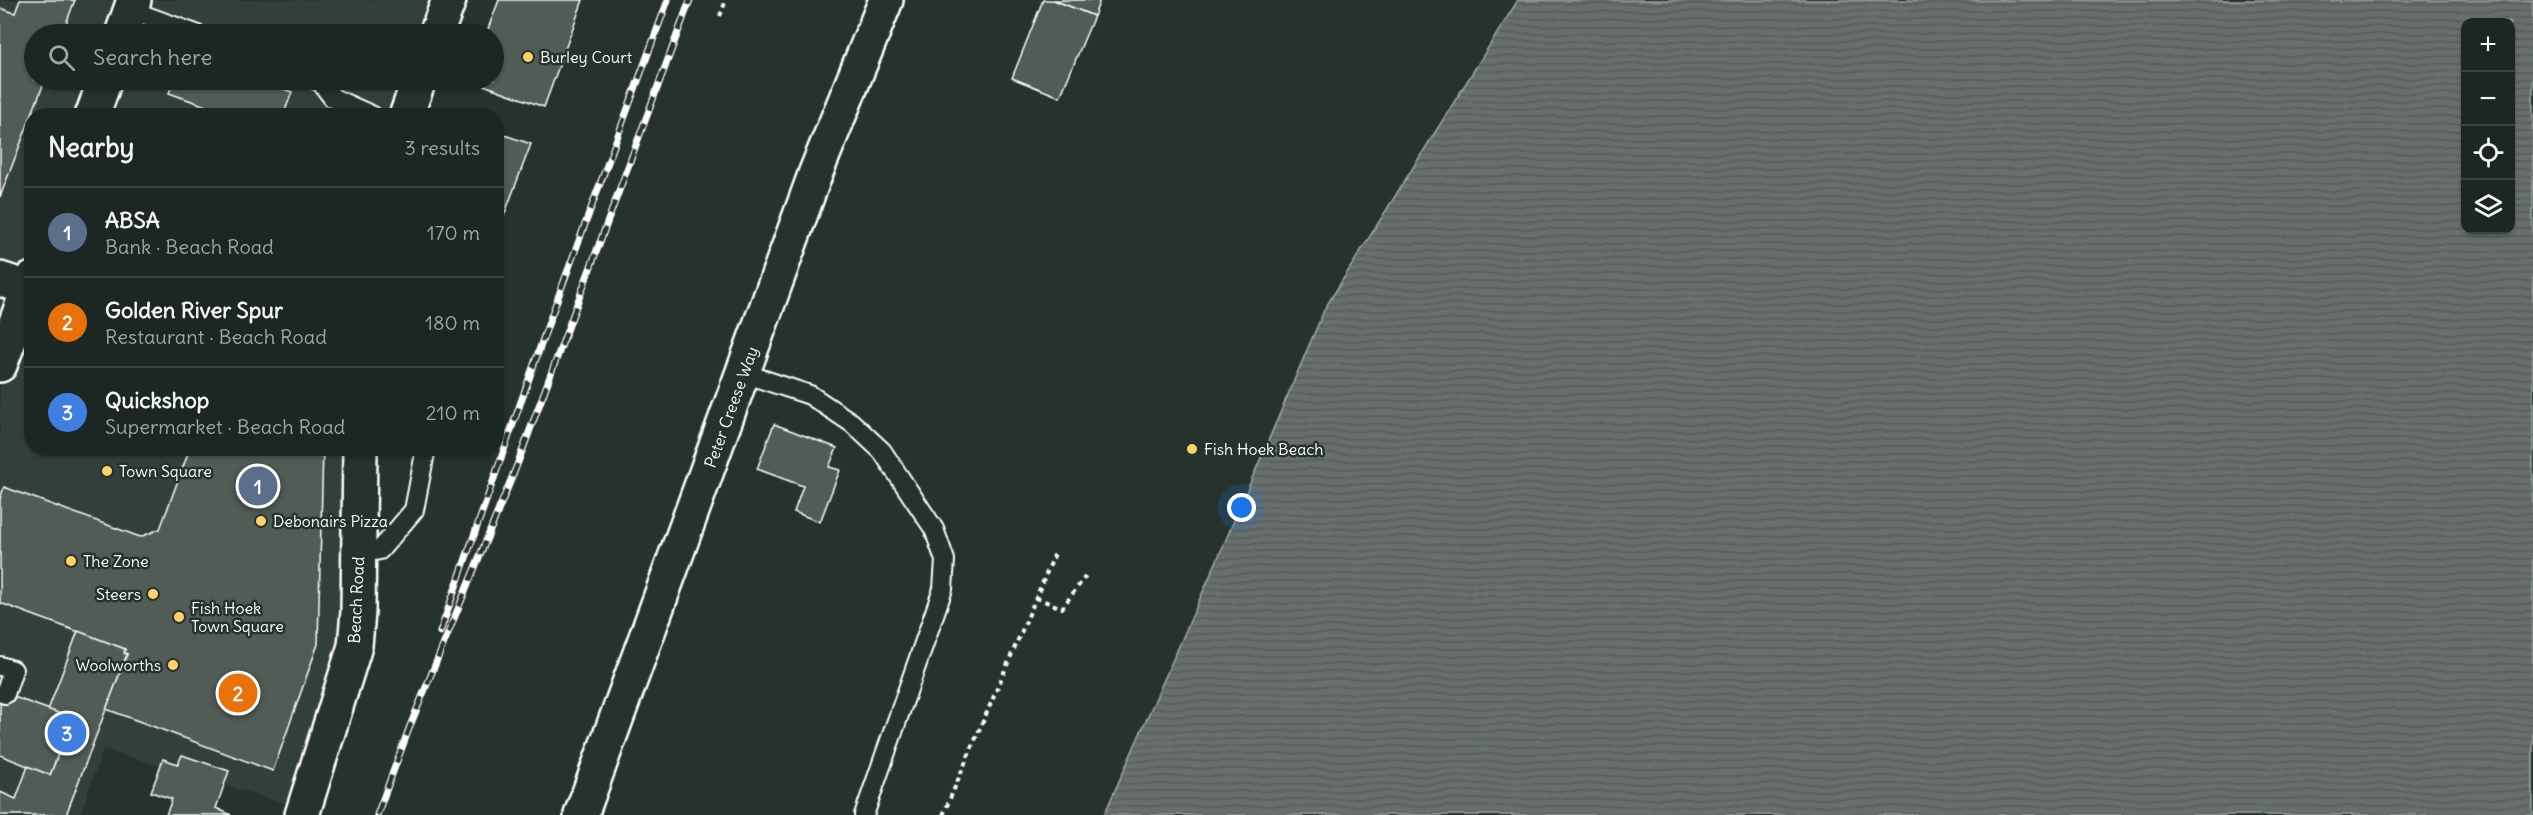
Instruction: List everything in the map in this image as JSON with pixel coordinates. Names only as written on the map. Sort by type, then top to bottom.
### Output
[{"type":"street","points":[[440,24],[449,0]]},
{"type":"street","name":"Peter Creese Way","points":[[581,815],[816,172],[886,0]]},
{"type":"street","points":[[95,108],[101,90]]},
{"type":"street","points":[[409,108],[415,90]]},
{"type":"street","points":[[0,365],[23,284]]},
{"type":"street","name":"Beach Road","points":[[302,815],[355,646],[360,456]]},
{"type":"lane","points":[[129,15],[161,24]]},
{"type":"lane","points":[[327,90],[333,98],[355,108]]},
{"type":"lane","points":[[743,373],[810,395],[852,423],[882,452],[934,529],[944,554],[943,589],[864,815]]},
{"type":"lane","points":[[359,553],[380,550],[414,510],[424,456]]},
{"type":"lane","points":[[0,666],[13,670],[5,694]]},
{"type":"path","points":[[720,16],[726,0]]},
{"type":"path","points":[[943,815],[1056,551]]},
{"type":"path","points":[[1036,597],[1062,608],[1088,573]]},
{"type":"shaded area","points":[[0,0],[449,0],[440,24],[24,24],[24,90],[415,90],[409,108],[24,108],[24,456],[360,456],[358,612],[304,809],[103,749],[80,815],[0,815]]},
{"type":"shaded area","points":[[1518,0],[2533,0],[2533,815],[1104,815],[1325,308]]},
{"type":"building","points":[[20,0],[75,0],[66,24],[24,24],[24,90],[41,90],[34,108],[24,108],[24,135],[0,197],[0,8],[15,13]]},
{"type":"building","name":"Burley Court","points":[[499,0],[583,0],[544,107],[497,90],[504,90],[504,24],[490,24]]},
{"type":"building","points":[[1043,0],[1054,0],[1094,16],[1060,97],[1012,78]]},
{"type":"building","points":[[1054,0],[1100,0],[1094,16]]},
{"type":"building","points":[[170,90],[286,90],[292,92],[286,108],[211,108],[169,93]]},
{"type":"building","points":[[504,135],[531,144],[504,216]]},
{"type":"building","points":[[774,424],[837,448],[829,467],[840,470],[820,522],[794,512],[803,486],[757,469]]},
{"type":"building","name":"Fish Hoek Town Square","points":[[187,456],[323,456],[318,644],[273,771],[106,709],[127,654],[124,653],[125,649],[0,603],[0,499],[4,487],[140,537],[160,529]]},
{"type":"building","points":[[78,631],[125,649],[124,653],[127,654],[66,815],[0,815],[0,792],[16,799],[28,766],[50,775],[72,718],[48,710]]},
{"type":"building","points":[[0,692],[72,718],[50,775],[0,755]]},
{"type":"building","points":[[182,755],[229,771],[216,808],[231,815],[166,815],[172,799],[151,792],[163,759],[178,764]]},
{"type":"railway","points":[[504,450],[668,0]]},
{"type":"railway","points":[[377,815],[410,726],[517,465],[690,0]]},
{"type":"railway","points":[[440,632],[502,456]]},
{"type":"place","name":"Burley Court","points":[[528,57]]},
{"type":"place","name":"Fish Hoek Beach","points":[[1192,449]]},
{"type":"place","name":"Town Square","points":[[107,471]]},
{"type":"place","name":"ABSA","points":[[258,486]]},
{"type":"place","name":"Debonairs Pizza","points":[[261,521]]},
{"type":"place","name":"The Zone","points":[[71,561]]},
{"type":"place","name":"Steers","points":[[153,594]]},
{"type":"place","name":"Fish Hoek Town Square","points":[[179,617]]},
{"type":"place","name":"Woolworths","points":[[173,665]]},
{"type":"place","name":"Golden River Spur","points":[[238,693]]},
{"type":"place","name":"Quickshop","points":[[67,733]]}]
